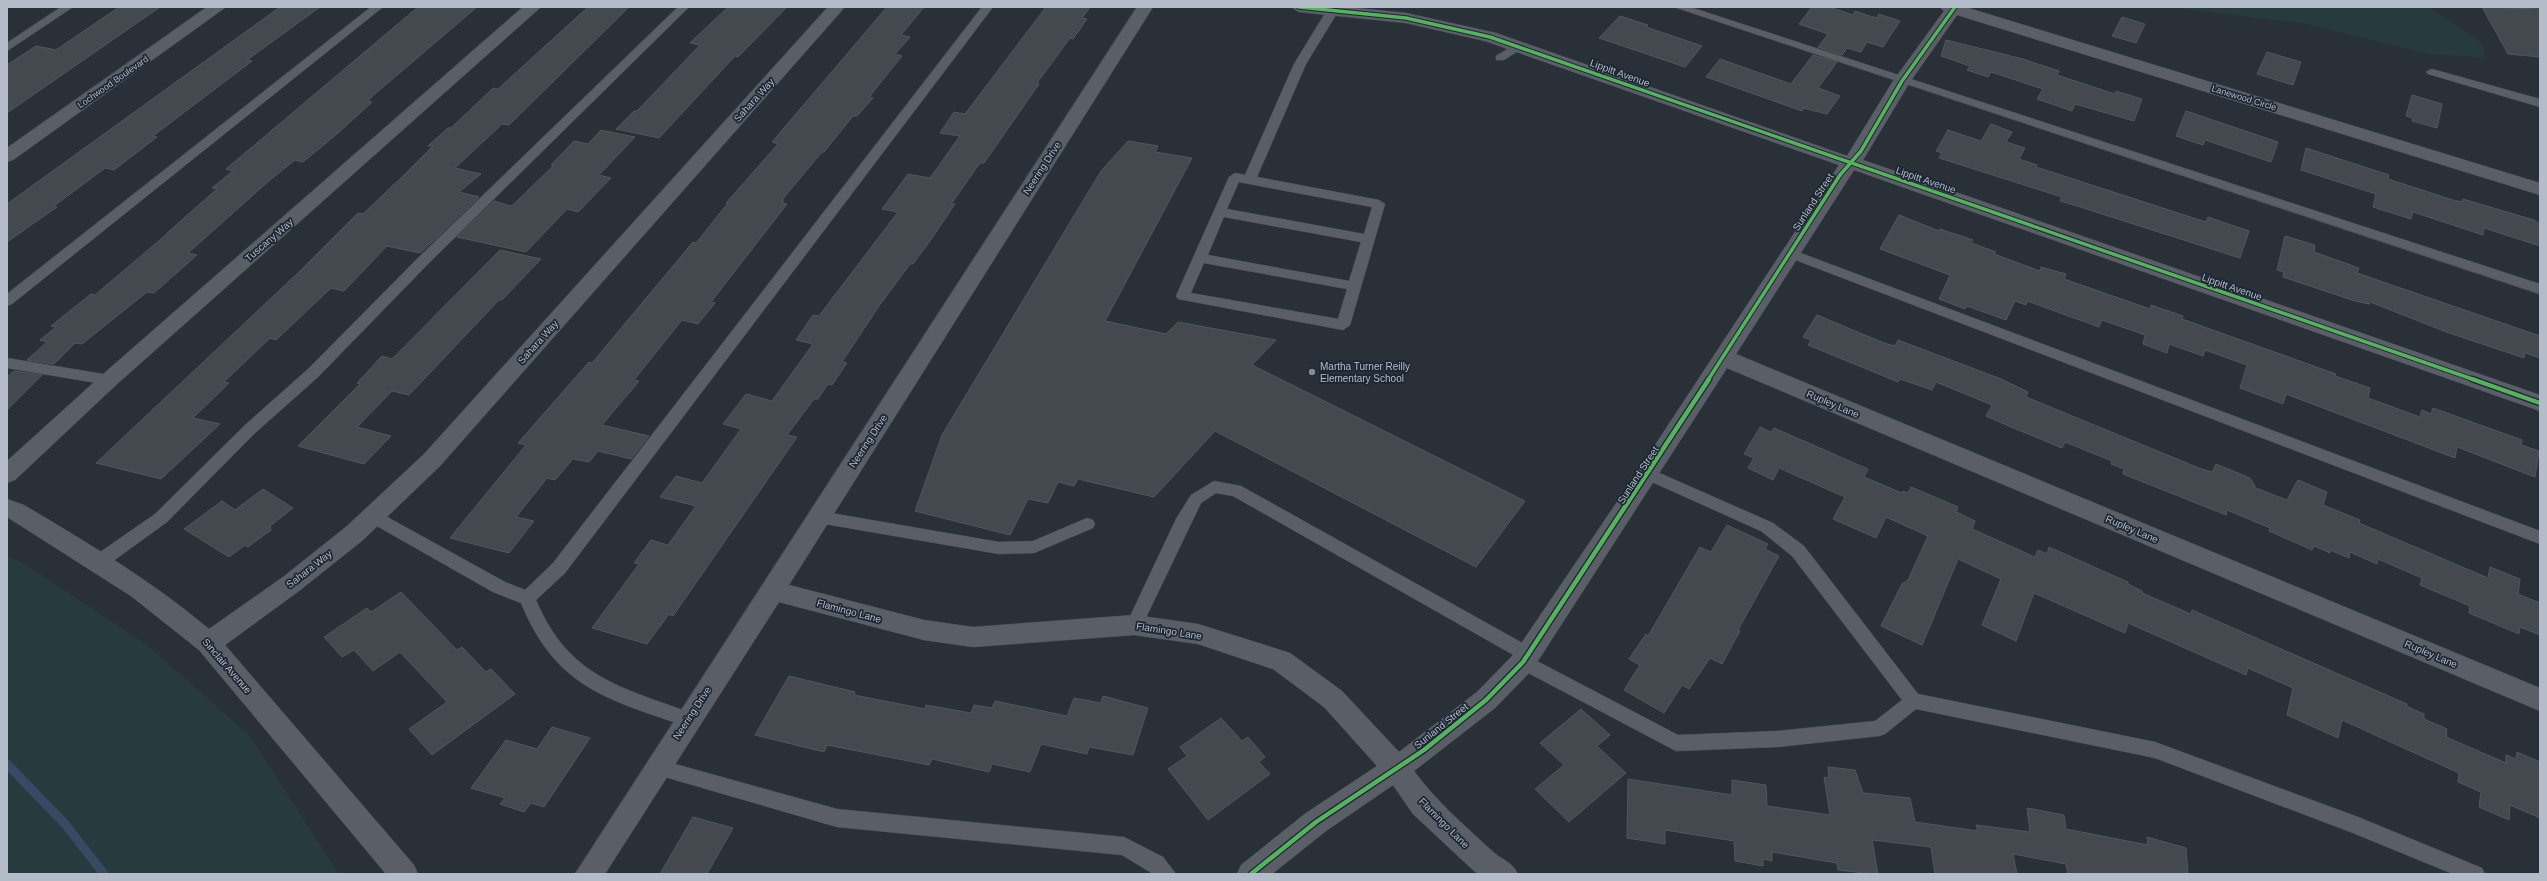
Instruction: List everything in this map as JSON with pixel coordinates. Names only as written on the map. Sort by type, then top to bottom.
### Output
[{"type":"street","name":"Lochwood Boulevard","points":[[7,156],[218,7]]},
{"type":"street","name":"Tuscany Way","points":[[7,474],[109,380],[533,7]]},
{"type":"street","name":"Sahara Way","points":[[208,643],[291,584],[374,518],[432,460],[837,7]]},
{"type":"street","name":"Neering Drive","points":[[589,874],[688,719],[773,591],[1145,7]]},
{"type":"street","name":"Lippitt Avenue","points":[[1299,7],[1429,23],[1520,45],[2540,403]]},
{"type":"street","name":"Sunland Street","points":[[1250,874],[1316,822],[1397,769],[1486,700],[1526,658],[1724,358],[1790,253],[1851,162],[1861,151],[1902,81],[1952,8]]},
{"type":"street","name":"Lanewood Circle","points":[[1952,8],[2540,189]]},
{"type":"street","name":"Rupley Lane","points":[[1724,358],[2540,700]]},
{"type":"street","name":"Sinclair Avenue","points":[[7,508],[16,511],[99,562],[185,622],[208,643],[404,874]]},
{"type":"street","name":"Flamingo Lane","points":[[773,591],[924,630],[973,637],[1134,625],[1198,634],[1280,661],[1333,699],[1397,769],[1423,805],[1484,862],[1504,874]]},
{"type":"lane","points":[[7,48],[68,7]]},
{"type":"lane","points":[[7,301],[378,7]]},
{"type":"lane","points":[[99,562],[161,518],[249,430],[314,373],[424,260],[684,7]]},
{"type":"lane","points":[[527,598],[559,568],[988,7]]},
{"type":"lane","points":[[1679,7],[2540,289]]},
{"type":"lane","points":[[1249,180],[1300,64],[1333,10]]},
{"type":"lane","points":[[1500,58],[1520,45]]},
{"type":"lane","points":[[2432,72],[2540,103]]},
{"type":"lane","points":[[1236,177],[1249,180],[1379,204],[1343,325],[1183,296],[1236,177]]},
{"type":"lane","points":[[1220,212],[1369,239]]},
{"type":"lane","points":[[1790,253],[2540,538]]},
{"type":"lane","points":[[1200,258],[1354,286]]},
{"type":"lane","points":[[7,363],[109,380]]},
{"type":"lane","points":[[1648,474],[1767,527],[1798,551],[1913,701],[2155,750],[2358,826],[2475,874]]},
{"type":"lane","points":[[1134,625],[1184,519],[1196,499],[1214,487],[1236,490],[1676,743],[1777,739],[1879,728],[1913,701]]},
{"type":"lane","points":[[819,517],[999,548],[1034,547],[1087,524]]},
{"type":"lane","points":[[374,518],[499,587],[527,598]]},
{"type":"lane","points":[[527,598],[534,621],[568,665],[609,692],[688,719]]},
{"type":"lane","points":[[657,767],[836,818],[1124,846],[1156,863],[1166,874]]},
{"type":"green space","points":[[2166,7],[2429,7],[2482,43],[2485,58],[2429,54],[2301,23]]},
{"type":"green space","points":[[7,556],[23,563],[146,644],[249,735],[339,874],[7,874]]},
{"type":"building","points":[[119,7],[160,7],[7,113],[7,65],[36,46],[56,50]]},
{"type":"building","points":[[280,7],[320,7],[247,60],[252,61],[153,136],[157,137],[114,170],[105,168],[54,206],[57,207],[7,242],[7,204]]},
{"type":"building","points":[[418,7],[477,7],[369,99],[368,101],[372,102],[337,134],[303,162],[295,160],[270,180],[188,253],[197,255],[154,293],[147,292],[82,344],[75,343],[54,364],[27,360],[47,342],[40,340],[56,327],[51,326],[91,294],[95,295],[168,233],[217,189],[212,188],[233,171],[226,169]]},
{"type":"building","points":[[588,7],[629,7],[509,125],[502,124],[455,168],[481,174],[459,192],[479,197],[441,234],[420,253],[387,246],[344,291],[331,288],[276,340],[270,338],[224,382],[229,383],[193,418],[220,424],[161,479],[96,463],[300,271],[358,213],[363,214],[433,146],[428,146],[448,128],[451,128],[493,88],[498,89]]},
{"type":"building","points":[[728,7],[787,7],[738,57],[735,56],[659,138],[616,129],[634,111],[637,111],[700,45],[690,43]]},
{"type":"building","points":[[887,7],[924,7],[901,35],[910,37],[895,54],[902,56],[869,97],[873,98],[857,116],[853,116],[781,201],[784,201],[782,203],[787,204],[711,302],[715,303],[698,324],[682,320],[634,380],[639,381],[602,425],[649,436],[631,459],[598,451],[589,462],[573,459],[555,480],[547,478],[516,517],[534,521],[509,553],[450,538],[526,445],[518,443],[589,362],[592,363],[693,242],[696,243],[728,203],[726,203],[778,144],[772,142]]},
{"type":"building","points":[[1046,7],[1090,7],[1082,18],[1087,19],[1073,39],[1070,38],[1037,83],[1039,84],[984,163],[980,163],[951,204],[955,204],[930,241],[913,264],[910,264],[879,306],[842,362],[847,363],[832,385],[828,384],[818,399],[814,399],[787,435],[797,437],[673,616],[669,614],[647,644],[592,628],[639,564],[634,563],[651,540],[668,545],[696,506],[660,497],[676,476],[702,483],[741,429],[723,424],[746,394],[772,401],[813,344],[796,340],[813,315],[819,316],[898,212],[882,209],[908,174],[930,178],[960,136],[940,133],[954,112],[965,114]]},
{"type":"building","points":[[1812,7],[1829,7],[1853,15],[1855,11],[1876,18],[1879,14],[1900,21],[1883,47],[1867,42],[1861,52],[1847,48],[1842,55],[1818,47],[1828,34],[1799,24]]},
{"type":"building","points":[[2482,7],[2540,9],[2540,57],[2508,54]]},
{"type":"building","points":[[1620,16],[1648,25],[1646,27],[1702,46],[1685,67],[1599,38]]},
{"type":"building","points":[[2122,17],[2145,24],[2136,43],[2112,36]]},
{"type":"building","points":[[1946,40],[2023,59],[2059,71],[2057,75],[2115,94],[2116,91],[2142,99],[2134,121],[2075,104],[2072,111],[2037,99],[2043,89],[1991,72],[1988,77],[1967,70],[1970,66],[1941,56]]},
{"type":"building","points":[[2267,52],[2301,62],[2293,85],[2257,74]]},
{"type":"building","points":[[1813,55],[1837,62],[1818,88],[1840,96],[1827,114],[1803,108],[1802,111],[1706,77],[1720,59],[1791,84]]},
{"type":"building","points":[[2412,95],[2442,104],[2437,128],[2412,121],[2413,118],[2406,116]]},
{"type":"building","points":[[2186,111],[2278,142],[2271,162],[2205,140],[2203,145],[2176,136]]},
{"type":"building","points":[[1991,124],[2012,132],[2006,142],[2025,148],[2019,159],[2037,165],[2036,167],[2206,222],[2208,217],[2249,231],[2240,258],[2060,201],[2062,197],[1939,158],[1942,153],[1936,151],[1948,130],[1981,141]]},
{"type":"building","points":[[601,130],[635,137],[599,175],[611,178],[578,212],[567,209],[526,252],[457,237],[494,201],[511,206],[514,204],[553,166],[551,165],[574,141],[588,144]]},
{"type":"building","points":[[1128,141],[1158,146],[1155,152],[1192,158],[1105,321],[1166,334],[1178,322],[1276,340],[1252,365],[1525,501],[1476,567],[1215,431],[1154,497],[1078,479],[1074,486],[1058,482],[1048,503],[1028,499],[1010,535],[915,511],[942,435],[1101,171]]},
{"type":"building","points":[[2306,148],[2389,175],[2388,179],[2453,200],[2462,202],[2463,199],[2534,220],[2540,224],[2540,246],[2484,228],[2483,235],[2413,212],[2411,219],[2373,207],[2376,194],[2301,170]]},
{"type":"building","points":[[1899,215],[1939,231],[1940,229],[1973,240],[1971,243],[1996,252],[1994,254],[2040,271],[2041,267],[2066,274],[2064,279],[2150,309],[2151,305],[2183,316],[2182,319],[2336,374],[2335,376],[2370,388],[2368,398],[2420,417],[2422,410],[2431,414],[2433,408],[2522,440],[2521,445],[2539,451],[2535,477],[2457,447],[2455,458],[2286,394],[2283,404],[2240,388],[2247,365],[2205,350],[2203,356],[2169,344],[2167,353],[2143,344],[2145,335],[2102,320],[2099,327],[2027,301],[2026,305],[2015,301],[2006,320],[1967,306],[1965,309],[1939,299],[1950,275],[1880,249]]},
{"type":"building","points":[[2285,236],[2315,245],[2314,252],[2359,268],[2357,273],[2540,336],[2540,358],[2525,353],[2524,358],[2449,333],[2370,302],[2369,304],[2355,301],[2283,277],[2284,272],[2277,270]]},
{"type":"building","points":[[500,250],[541,259],[502,300],[499,300],[409,395],[392,391],[357,427],[391,436],[364,464],[298,446],[360,384],[357,383],[382,356],[392,359]]},
{"type":"building","points":[[1817,315],[1884,343],[1895,346],[1898,340],[2001,379],[2028,392],[2026,397],[2199,468],[2212,472],[2216,464],[2250,478],[2256,488],[2287,500],[2298,480],[2327,492],[2323,505],[2360,520],[2359,523],[2488,578],[2490,567],[2520,579],[2518,594],[2540,603],[2540,635],[2520,627],[2519,634],[2469,613],[2470,606],[2420,585],[2422,578],[2378,559],[2377,564],[2350,552],[2349,558],[2330,550],[2330,553],[2314,546],[2312,550],[2269,531],[2270,528],[2227,510],[2226,515],[2123,474],[2124,469],[2111,464],[2112,461],[2065,442],[2062,448],[1986,416],[1992,405],[1936,382],[1932,390],[1900,379],[1898,382],[1808,345],[1811,340],[1803,337]]},
{"type":"building","points":[[14,371],[42,375],[7,410],[7,377]]},
{"type":"building","points":[[1760,427],[1771,432],[1774,428],[1868,469],[1864,477],[1902,493],[1903,491],[1908,493],[1911,487],[1958,507],[1956,512],[1975,521],[1972,529],[2035,557],[2038,550],[2047,554],[2049,547],[2128,582],[2128,584],[2142,591],[2142,593],[2191,614],[2192,610],[2407,704],[2406,706],[2424,714],[2424,719],[2447,729],[2446,737],[2506,763],[2506,755],[2516,759],[2517,752],[2540,762],[2540,818],[2510,805],[2509,820],[2479,807],[2481,792],[2458,782],[2459,773],[2342,720],[2338,738],[2287,715],[2293,688],[2248,668],[2246,675],[2128,623],[2125,633],[2034,593],[2016,641],[1982,625],[2001,579],[1958,559],[1922,645],[1881,626],[1902,584],[1908,580],[1928,536],[1886,517],[1876,538],[1833,519],[1845,497],[1779,468],[1773,480],[1748,468],[1754,458],[1744,454]]},
{"type":"building","points":[[263,489],[293,508],[270,526],[271,530],[248,547],[245,545],[229,557],[184,529],[222,501],[235,510]]},
{"type":"building","points":[[1727,525],[1768,544],[1765,549],[1779,556],[1738,630],[1740,631],[1722,664],[1710,658],[1689,689],[1682,685],[1664,713],[1624,690],[1640,665],[1629,659],[1646,634],[1648,636],[1700,547],[1711,552]]},
{"type":"building","points":[[401,592],[457,650],[462,647],[486,672],[491,669],[515,694],[432,755],[409,729],[447,702],[400,652],[373,671],[354,650],[342,657],[324,637],[367,608],[371,612]]},
{"type":"building","points":[[789,676],[855,692],[854,695],[925,709],[926,705],[971,713],[974,705],[992,708],[995,701],[1067,716],[1074,698],[1101,703],[1103,696],[1148,708],[1133,755],[1089,747],[1087,754],[1041,744],[1030,772],[992,764],[989,772],[932,759],[929,765],[827,745],[824,752],[755,735]]},
{"type":"building","points":[[1581,709],[1610,735],[1597,746],[1626,773],[1569,822],[1535,789],[1564,765],[1540,743]]},
{"type":"building","points":[[1221,718],[1242,741],[1248,737],[1265,757],[1259,762],[1270,774],[1208,820],[1168,769],[1187,756],[1180,747]]},
{"type":"building","points":[[552,727],[590,738],[544,807],[531,803],[524,812],[500,804],[505,798],[471,788],[506,740],[537,749]]},
{"type":"building","points":[[1828,767],[1855,770],[1863,793],[1910,798],[1915,822],[1978,831],[1976,825],[2030,832],[2027,808],[2064,815],[2066,829],[2148,845],[2147,837],[2186,848],[2188,874],[2068,874],[2066,864],[2013,854],[2017,874],[1935,874],[1931,847],[1872,840],[1878,874],[1874,874],[1838,870],[1837,863],[1772,852],[1772,861],[1763,859],[1763,866],[1735,861],[1734,841],[1665,830],[1665,844],[1627,838],[1628,779],[1732,795],[1732,780],[1766,785],[1767,806],[1830,815],[1824,777],[1829,778]]},
{"type":"building","points":[[693,817],[733,828],[707,874],[660,874]]},
{"type":"waterway","points":[[7,764],[65,824],[104,874]]},
{"type":"cycle path","points":[[1299,7],[1406,18],[1490,37],[1822,154],[1874,170],[2540,403]]},
{"type":"cycle path","points":[[1251,874],[1316,822],[1424,750],[1486,700],[1523,662],[1648,474],[1840,175],[1861,151],[1902,81],[1955,7]]},
{"type":"place","name":"Martha Turner Reilly Elementary School","points":[[1312,372]]}]
